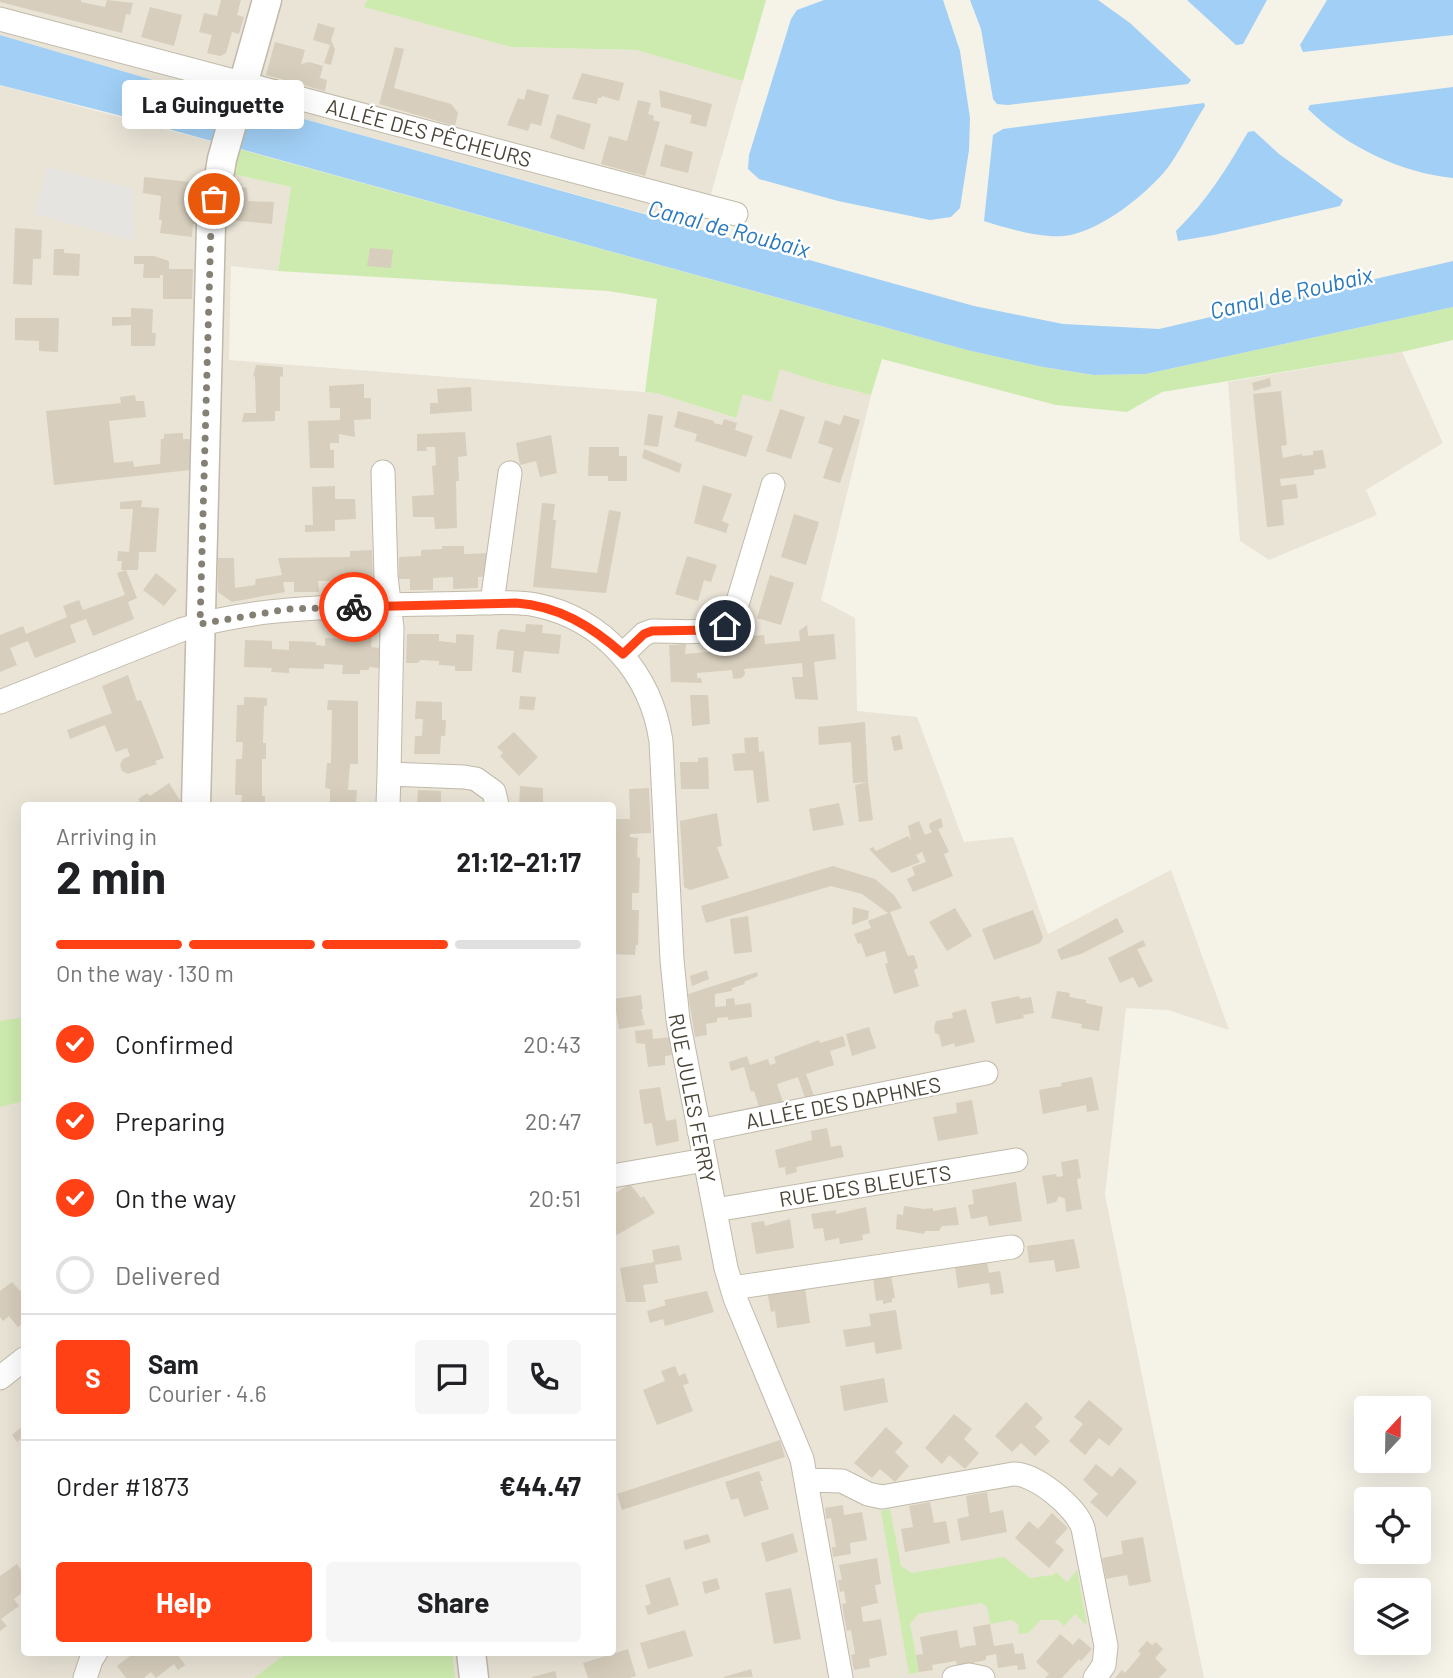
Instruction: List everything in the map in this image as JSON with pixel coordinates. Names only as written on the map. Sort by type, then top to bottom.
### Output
[{"type":"street","points":[[196,802],[211,225],[222,159],[267,0]]},
{"type":"street","name":"ALLÉE DES PÊCHEURS","points":[[0,19],[242,87],[736,214]]},
{"type":"street","points":[[383,472],[386,576],[392,628],[388,802]]},
{"type":"street","points":[[492,603],[510,473]]},
{"type":"street","points":[[623,654],[644,634],[652,631],[712,630],[725,626],[733,618],[773,485]]},
{"type":"street","name":"RUE JULES FERRY","points":[[0,702],[147,642],[200,624],[288,609],[535,604],[594,629],[623,654],[644,684],[660,731],[676,1003],[715,1210],[732,1288],[795,1440],[806,1480],[841,1678]]},
{"type":"street","points":[[389,774],[477,779],[494,792],[496,802]]},
{"type":"street","name":"ALLÉE DES DAPHNES","points":[[699,1131],[986,1073]]},
{"type":"street","points":[[616,1175],[705,1160]]},
{"type":"street","name":"RUE DES BLEUETS","points":[[715,1210],[1016,1160]]},
{"type":"street","points":[[732,1288],[1012,1247]]},
{"type":"street","points":[[0,1378],[21,1363]]},
{"type":"street","points":[[806,1480],[842,1481],[868,1494],[882,1497],[1013,1474],[1034,1478],[1074,1511],[1081,1521],[1106,1646],[1104,1665],[1096,1678]]},
{"type":"street","points":[[85,1678],[94,1656]]},
{"type":"street","points":[[471,1656],[474,1678]]},
{"type":"street","points":[[954,1678],[969,1675],[984,1678]]},
{"type":"shaded area","points":[[0,0],[367,0],[365,7],[511,47],[636,50],[743,81],[701,229],[268,109],[217,99],[0,35]]},
{"type":"shaded area","points":[[0,85],[239,149],[233,174],[291,187],[278,271],[231,266],[229,360],[656,393],[735,418],[743,394],[780,368],[823,383],[871,395],[821,600],[855,618],[857,711],[917,717],[964,842],[1013,837],[1048,934],[1171,870],[1229,1030],[1168,1010],[1126,1008],[1105,1195],[1204,1678],[0,1678]]},
{"type":"shaded area","points":[[48,167],[132,188],[135,241],[34,214]]},
{"type":"shaded area","points":[[1402,352],[1443,443],[1366,490],[1377,515],[1269,560],[1240,541],[1228,382]]},
{"type":"green space","points":[[367,0],[766,0],[743,81],[636,50],[511,47],[364,7]]},
{"type":"green space","points":[[239,149],[967,350],[1043,367],[1094,375],[1146,374],[1453,307],[1453,340],[1402,352],[1162,392],[1127,412],[1056,405],[882,359],[871,395],[780,369],[771,402],[743,394],[736,418],[645,392],[657,299],[608,291],[278,271],[291,187],[232,174]]},
{"type":"green space","points":[[21,1018],[21,1102],[0,1107],[0,1021]]},
{"type":"green space","points":[[890,1509],[901,1566],[912,1573],[1004,1557],[1030,1578],[1053,1575],[1056,1572],[1067,1582],[1077,1570],[1087,1626],[1075,1614],[1064,1626],[1058,1620],[1041,1620],[1028,1633],[1019,1634],[1018,1624],[1012,1620],[990,1624],[987,1607],[981,1603],[918,1614],[910,1624],[919,1672],[909,1674],[881,1511]]},
{"type":"green space","points":[[283,1656],[452,1656],[455,1678],[254,1678]]},
{"type":"water","points":[[824,0],[943,0],[960,51],[970,118],[969,150],[960,208],[951,217],[930,220],[838,201],[759,179],[748,169],[749,155],[791,19],[797,10]]},
{"type":"water","points":[[970,0],[1098,0],[1130,23],[1191,80],[1188,84],[1008,105],[997,104],[993,99],[981,29]]},
{"type":"water","points":[[1187,0],[1267,0],[1243,44],[1236,45]]},
{"type":"water","points":[[1327,0],[1453,0],[1453,35],[1303,52],[1300,45]]},
{"type":"water","points":[[0,35],[217,99],[268,109],[974,306],[1063,324],[1159,329],[1453,261],[1453,307],[1146,374],[1094,375],[1043,367],[967,350],[114,114],[0,85]]},
{"type":"water","points":[[1453,87],[1453,178],[1414,170],[1375,156],[1339,135],[1308,109],[1310,105]]},
{"type":"water","points":[[1204,103],[1205,106],[1178,152],[1160,177],[1136,199],[1106,220],[1076,234],[1063,236],[1023,232],[984,221],[993,135],[1003,129]]},
{"type":"water","points":[[1254,131],[1279,154],[1343,200],[1340,206],[1178,241],[1176,231],[1207,196],[1248,132]]},
{"type":"building","points":[[0,0],[81,0],[105,7],[107,0],[133,3],[130,15],[126,14],[122,33]]},
{"type":"building","points":[[221,0],[241,0],[237,15],[244,17],[239,34],[232,32],[226,53],[220,56],[207,53],[212,35],[199,32],[204,13],[217,16]]},
{"type":"building","points":[[150,7],[182,15],[174,46],[141,37]]},
{"type":"building","points":[[318,23],[335,28],[331,40],[335,49],[331,65],[324,63],[330,45],[313,40]]},
{"type":"building","points":[[275,42],[305,50],[301,64],[309,62],[323,66],[320,78],[327,80],[325,91],[266,75]]},
{"type":"building","points":[[395,47],[404,49],[394,88],[451,104],[458,113],[455,126],[379,104]]},
{"type":"building","points":[[582,73],[624,83],[619,101],[602,96],[598,98],[597,104],[572,99]]},
{"type":"building","points":[[527,89],[549,95],[541,126],[531,123],[528,131],[507,125],[518,98],[524,100]]},
{"type":"building","points":[[659,90],[712,104],[706,127],[690,123],[692,115],[661,107]]},
{"type":"building","points":[[638,100],[651,103],[648,114],[654,116],[653,120],[660,122],[645,176],[601,164],[609,136],[627,141]]},
{"type":"building","points":[[557,114],[591,124],[584,150],[550,138]]},
{"type":"building","points":[[665,144],[693,152],[688,173],[660,166]]},
{"type":"building","points":[[144,177],[201,183],[199,224],[193,224],[192,237],[160,233],[161,196],[143,193]]},
{"type":"building","points":[[232,185],[247,188],[248,201],[274,202],[272,224],[228,220]]},
{"type":"building","points":[[15,228],[42,230],[41,259],[33,259],[32,285],[13,284]]},
{"type":"building","points":[[370,248],[393,250],[391,268],[367,266]]},
{"type":"building","points":[[54,249],[80,254],[79,276],[53,275]]},
{"type":"building","points":[[134,256],[154,256],[169,261],[169,269],[193,269],[192,299],[163,299],[163,275],[160,275],[160,278],[143,278],[144,264],[134,264]]},
{"type":"building","points":[[131,308],[153,309],[152,333],[156,333],[155,346],[131,346],[131,325],[112,326],[112,317],[131,317]]},
{"type":"building","points":[[15,318],[59,318],[58,352],[39,351],[39,341],[15,340]]},
{"type":"building","points":[[256,365],[283,367],[283,377],[280,376],[280,411],[275,411],[275,421],[242,422],[244,413],[256,413],[255,376],[253,377]]},
{"type":"building","points":[[1270,378],[1271,386],[1254,391],[1252,383]]},
{"type":"building","points":[[364,384],[364,398],[371,398],[371,419],[354,420],[355,437],[339,434],[339,443],[330,443],[330,450],[334,450],[334,468],[310,468],[308,421],[340,420],[340,408],[330,408],[329,386]]},
{"type":"building","points":[[471,387],[472,411],[430,414],[430,403],[438,403],[437,389]]},
{"type":"building","points":[[1281,391],[1287,445],[1281,446],[1283,458],[1313,455],[1313,451],[1323,450],[1326,468],[1314,470],[1314,475],[1280,479],[1281,486],[1296,484],[1298,498],[1282,500],[1284,525],[1267,527],[1253,394]]},
{"type":"building","points":[[135,395],[136,401],[144,401],[146,417],[109,421],[114,463],[133,461],[134,467],[160,464],[161,439],[164,439],[164,434],[183,433],[183,439],[191,439],[190,470],[54,485],[46,411],[121,403],[120,397]]},
{"type":"building","points":[[780,409],[805,417],[791,459],[766,451]]},
{"type":"building","points":[[678,411],[722,425],[724,419],[737,423],[735,430],[753,436],[746,457],[695,441],[697,434],[674,427]]},
{"type":"building","points":[[648,414],[663,416],[658,447],[644,445]]},
{"type":"building","points":[[844,415],[860,420],[840,483],[823,478],[833,448],[818,443],[825,420],[840,425]]},
{"type":"building","points":[[465,432],[467,456],[458,457],[459,481],[456,481],[457,528],[435,529],[434,517],[413,517],[412,496],[434,495],[432,466],[436,465],[435,447],[426,447],[427,451],[417,451],[417,434]]},
{"type":"building","points":[[551,435],[557,473],[540,477],[536,461],[520,465],[516,443]]},
{"type":"building","points":[[589,447],[619,447],[619,456],[627,456],[627,481],[608,481],[608,476],[588,476]]},
{"type":"building","points":[[644,449],[682,464],[679,473],[642,458]]},
{"type":"building","points":[[703,485],[732,494],[722,521],[729,524],[726,533],[694,523]]},
{"type":"building","points":[[335,486],[335,499],[355,499],[356,519],[335,520],[335,531],[305,532],[305,525],[313,525],[312,487]]},
{"type":"building","points":[[142,500],[141,507],[159,508],[156,552],[139,552],[138,570],[121,570],[122,561],[117,561],[118,551],[129,552],[133,509],[120,509],[120,502]]},
{"type":"building","points":[[542,503],[555,504],[551,568],[597,573],[609,510],[621,512],[606,593],[533,587]]},
{"type":"building","points":[[794,514],[819,522],[806,565],[781,557]]},
{"type":"building","points":[[442,546],[464,546],[464,554],[492,553],[490,576],[478,577],[478,588],[453,589],[453,577],[433,578],[433,590],[410,590],[410,579],[399,579],[399,557],[421,556],[421,550],[442,549]]},
{"type":"building","points":[[372,550],[373,580],[362,580],[362,591],[338,592],[338,581],[318,581],[319,592],[294,592],[294,582],[283,582],[285,592],[232,602],[218,592],[218,558],[234,558],[235,588],[255,585],[256,579],[282,575],[278,558],[350,557],[350,551]]},
{"type":"building","points":[[687,556],[717,565],[711,582],[704,580],[698,601],[675,594]]},
{"type":"building","points":[[126,570],[137,598],[128,602],[134,619],[93,636],[86,619],[70,625],[76,642],[35,658],[28,641],[10,648],[17,665],[0,672],[0,635],[23,626],[26,634],[67,617],[63,606],[79,600],[83,610],[125,595],[117,573]]},
{"type":"building","points":[[156,573],[177,590],[164,606],[143,590]]},
{"type":"building","points":[[770,575],[794,583],[781,625],[757,618]]},
{"type":"building","points":[[526,624],[543,625],[542,633],[561,635],[559,654],[524,651],[521,673],[512,672],[514,651],[496,649],[498,632],[501,629],[525,632]]},
{"type":"building","points":[[807,625],[808,636],[834,634],[836,659],[814,662],[818,700],[795,699],[792,677],[803,677],[802,663],[744,669],[742,678],[733,679],[732,670],[697,673],[697,678],[701,678],[702,683],[671,682],[669,645],[686,644],[685,654],[730,650],[729,641],[744,640],[744,637],[764,635],[765,644],[800,641],[799,631]]},
{"type":"building","points":[[362,634],[372,634],[371,647],[379,648],[379,668],[369,667],[369,670],[360,670],[360,674],[342,674],[343,665],[324,664],[324,669],[289,668],[289,673],[271,672],[272,668],[244,667],[245,640],[272,641],[272,649],[289,650],[289,641],[316,642],[316,645],[325,646],[325,638],[361,639]]},
{"type":"building","points":[[407,634],[439,634],[439,641],[456,643],[456,634],[474,635],[472,671],[455,671],[455,666],[439,665],[439,661],[406,663]]},
{"type":"building","points":[[128,675],[164,758],[155,761],[157,764],[128,774],[122,771],[120,765],[123,759],[130,756],[127,748],[116,752],[105,725],[70,739],[67,730],[112,713],[102,686]]},
{"type":"building","points":[[690,695],[708,695],[710,724],[692,726]]},
{"type":"building","points":[[520,696],[536,697],[534,710],[519,709]]},
{"type":"building","points":[[244,697],[267,698],[267,706],[264,706],[263,743],[266,743],[266,759],[262,759],[262,796],[265,796],[265,802],[241,802],[242,795],[235,795],[236,759],[242,759],[243,742],[236,742],[237,705],[244,705]]},
{"type":"building","points":[[328,700],[358,701],[358,764],[350,764],[348,790],[357,790],[356,802],[330,802],[330,789],[325,788],[327,763],[331,763],[332,710],[327,710]]},
{"type":"building","points":[[416,701],[442,702],[442,720],[446,720],[445,736],[441,736],[440,754],[414,754],[415,736],[422,736],[423,719],[415,719]]},
{"type":"building","points":[[865,722],[868,782],[853,783],[851,742],[819,745],[818,727]]},
{"type":"building","points":[[514,732],[538,757],[519,776],[500,756],[503,753],[497,747]]},
{"type":"building","points":[[900,735],[903,749],[894,751],[891,737]]},
{"type":"building","points":[[758,737],[759,752],[764,751],[769,801],[757,803],[753,770],[734,771],[732,754],[745,753],[744,738]]},
{"type":"building","points":[[708,757],[709,789],[681,789],[680,762],[698,762],[698,758]]},
{"type":"building","points":[[868,782],[873,820],[859,822],[855,785]]},
{"type":"building","points":[[169,783],[181,802],[140,802],[138,799],[147,793],[150,796]]},
{"type":"building","points":[[520,786],[543,788],[543,802],[519,802]]},
{"type":"building","points":[[649,788],[651,833],[630,834],[630,837],[638,838],[637,857],[640,858],[639,893],[632,893],[632,910],[639,910],[638,945],[635,955],[616,954],[616,819],[630,819],[629,789]]},
{"type":"building","points":[[418,790],[441,791],[441,802],[417,802]]},
{"type":"building","points":[[839,803],[844,825],[813,831],[809,809]]},
{"type":"building","points":[[717,813],[722,846],[717,847],[729,878],[690,890],[684,887],[680,821]]},
{"type":"building","points":[[941,818],[943,827],[938,829],[949,852],[944,854],[953,876],[913,892],[907,879],[915,875],[912,867],[926,862],[922,852],[916,855],[920,862],[892,873],[869,849],[873,847],[876,851],[908,836],[911,841],[908,826],[919,821],[925,835],[932,832],[930,823]]},
{"type":"building","points":[[833,866],[875,879],[894,895],[902,908],[890,912],[908,956],[914,955],[918,968],[914,970],[919,986],[894,994],[885,964],[888,963],[885,951],[866,957],[854,934],[871,928],[868,921],[888,913],[862,894],[831,886],[706,923],[701,906]]},
{"type":"building","points":[[853,907],[869,911],[868,919],[852,925]]},
{"type":"building","points":[[955,908],[972,936],[947,951],[929,922]]},
{"type":"building","points":[[1033,910],[1043,937],[1040,943],[994,960],[982,929]]},
{"type":"building","points":[[748,916],[752,952],[734,954],[730,919]]},
{"type":"building","points":[[1117,918],[1124,932],[1081,954],[1061,960],[1057,950]]},
{"type":"building","points":[[1143,940],[1146,946],[1137,949],[1153,981],[1139,988],[1133,977],[1120,983],[1108,958]]},
{"type":"building","points":[[707,970],[709,979],[692,986],[690,976]]},
{"type":"building","points":[[757,972],[758,976],[732,988],[732,991],[715,994],[715,1007],[726,1006],[726,999],[734,998],[735,1005],[751,1003],[752,1017],[728,1020],[728,1017],[717,1018],[717,1022],[706,1024],[707,1035],[695,1037],[688,994]]},
{"type":"building","points":[[1057,991],[1070,993],[1069,997],[1103,1007],[1099,1031],[1081,1028],[1082,1024],[1051,1018]]},
{"type":"building","points":[[641,995],[645,1025],[619,1029],[616,999]]},
{"type":"building","points":[[1019,996],[1020,999],[1031,997],[1034,1013],[996,1024],[991,1002]]},
{"type":"building","points":[[966,1009],[975,1042],[955,1047],[954,1043],[942,1047],[939,1035],[935,1033],[936,1021],[953,1018],[952,1013]]},
{"type":"building","points":[[869,1027],[876,1048],[852,1056],[846,1034]]},
{"type":"building","points":[[652,1029],[653,1039],[671,1037],[672,1055],[665,1056],[665,1065],[648,1067],[645,1044],[636,1043],[635,1031]]},
{"type":"building","points":[[843,1036],[846,1046],[830,1051],[834,1065],[806,1074],[814,1096],[805,1098],[798,1077],[777,1084],[783,1102],[759,1107],[754,1091],[751,1092],[744,1067],[731,1071],[729,1062],[747,1056],[750,1065],[768,1059],[770,1065],[776,1063],[774,1057],[819,1040],[820,1043]]},
{"type":"building","points":[[1092,1077],[1099,1110],[1087,1112],[1086,1105],[1043,1114],[1039,1090]]},
{"type":"building","points":[[660,1087],[666,1121],[676,1119],[679,1141],[656,1146],[652,1123],[644,1124],[639,1090]]},
{"type":"building","points":[[972,1100],[978,1134],[938,1141],[933,1117],[957,1113],[956,1103]]},
{"type":"building","points":[[827,1128],[831,1147],[841,1145],[844,1157],[796,1167],[797,1172],[786,1175],[785,1167],[779,1168],[775,1150],[812,1140],[811,1131]]},
{"type":"building","points":[[1078,1159],[1081,1178],[1077,1179],[1082,1209],[1066,1212],[1065,1199],[1059,1196],[1056,1202],[1047,1204],[1042,1176],[1063,1176],[1061,1162]]},
{"type":"building","points":[[1016,1182],[1022,1221],[989,1226],[987,1216],[971,1219],[968,1205],[974,1204],[972,1190]]},
{"type":"building","points":[[630,1184],[641,1198],[644,1196],[655,1213],[617,1235],[616,1193]]},
{"type":"building","points":[[904,1206],[933,1208],[933,1211],[956,1207],[959,1225],[942,1226],[939,1231],[925,1231],[924,1234],[896,1229],[897,1214],[903,1215]]},
{"type":"building","points":[[866,1207],[870,1233],[862,1235],[863,1240],[840,1244],[839,1238],[825,1241],[823,1228],[814,1229],[811,1214],[836,1210],[836,1214]]},
{"type":"building","points":[[790,1219],[794,1248],[756,1254],[751,1223],[764,1221],[765,1226]]},
{"type":"building","points":[[1074,1239],[1080,1268],[1056,1272],[1054,1260],[1029,1263],[1027,1246]]},
{"type":"building","points":[[679,1245],[682,1260],[655,1265],[658,1283],[643,1285],[646,1302],[626,1302],[620,1268],[654,1262],[652,1250]]},
{"type":"building","points":[[986,1256],[989,1273],[1000,1271],[1004,1293],[991,1295],[989,1283],[958,1288],[954,1260]]},
{"type":"building","points":[[891,1275],[895,1298],[892,1298],[892,1302],[883,1304],[883,1300],[876,1301],[873,1278]]},
{"type":"building","points":[[12,1282],[21,1290],[21,1324],[18,1327],[9,1316],[3,1321],[0,1317],[0,1291]]},
{"type":"building","points":[[805,1288],[810,1323],[777,1328],[775,1311],[771,1312],[767,1291]]},
{"type":"building","points":[[707,1291],[714,1312],[665,1326],[663,1319],[650,1323],[647,1311],[666,1305],[664,1300]]},
{"type":"building","points":[[896,1310],[902,1349],[876,1354],[874,1342],[846,1347],[843,1330],[871,1326],[869,1314]]},
{"type":"building","points":[[675,1366],[679,1376],[685,1373],[689,1383],[683,1385],[693,1411],[657,1425],[643,1390],[665,1381],[661,1371]]},
{"type":"building","points":[[884,1378],[888,1402],[844,1411],[840,1386]]},
{"type":"building","points":[[1089,1400],[1123,1429],[1109,1446],[1099,1438],[1085,1455],[1069,1441],[1083,1424],[1074,1417]]},
{"type":"building","points":[[1026,1402],[1043,1418],[1035,1427],[1050,1441],[1035,1456],[1021,1443],[1012,1452],[995,1436]]},
{"type":"building","points":[[954,1414],[972,1429],[964,1439],[979,1453],[965,1469],[949,1455],[942,1464],[925,1448]]},
{"type":"building","points":[[886,1427],[903,1443],[895,1452],[909,1466],[895,1482],[880,1469],[872,1478],[854,1463]]},
{"type":"building","points":[[21,1428],[21,1439],[17,1442],[12,1435]]},
{"type":"building","points":[[780,1440],[785,1457],[622,1510],[617,1494]]},
{"type":"building","points":[[1096,1464],[1112,1477],[1120,1467],[1137,1482],[1107,1517],[1090,1502],[1098,1494],[1083,1480]]},
{"type":"building","points":[[759,1471],[769,1509],[744,1517],[738,1498],[731,1500],[725,1482]]},
{"type":"building","points":[[987,1492],[990,1513],[1003,1510],[1007,1532],[961,1541],[957,1519],[969,1516],[966,1496]]},
{"type":"building","points":[[930,1502],[934,1523],[946,1521],[950,1543],[905,1552],[901,1529],[913,1527],[909,1506]]},
{"type":"building","points":[[843,1505],[844,1515],[862,1512],[867,1540],[850,1543],[851,1554],[833,1557],[832,1547],[836,1547],[831,1518],[826,1519],[825,1508]]},
{"type":"building","points":[[1052,1513],[1068,1528],[1055,1542],[1064,1550],[1049,1568],[1015,1538],[1029,1521],[1038,1529]]},
{"type":"building","points":[[793,1533],[798,1552],[766,1562],[761,1543]]},
{"type":"building","points":[[708,1534],[711,1542],[685,1550],[683,1541]]},
{"type":"building","points":[[1143,1537],[1151,1582],[1129,1586],[1127,1575],[1106,1579],[1102,1558],[1123,1554],[1121,1541]]},
{"type":"building","points":[[877,1558],[881,1584],[875,1585],[878,1603],[861,1607],[863,1622],[881,1619],[887,1655],[869,1659],[870,1667],[854,1670],[851,1655],[855,1654],[851,1630],[847,1631],[844,1617],[842,1604],[846,1603],[844,1591],[840,1592],[838,1580],[842,1580],[839,1565]]},
{"type":"building","points":[[17,1564],[21,1570],[21,1593],[14,1599],[19,1606],[1,1619],[7,1626],[0,1631],[0,1576]]},
{"type":"building","points":[[670,1577],[679,1605],[648,1615],[645,1606],[651,1604],[645,1585]]},
{"type":"building","points":[[717,1578],[720,1589],[705,1594],[702,1582]]},
{"type":"building","points":[[791,1588],[801,1639],[774,1644],[765,1593]]},
{"type":"building","points":[[990,1624],[994,1646],[1013,1643],[1015,1654],[1023,1653],[1026,1669],[1018,1670],[1017,1665],[998,1668],[996,1654],[986,1656],[986,1660],[957,1666],[956,1661],[932,1665],[933,1670],[919,1672],[916,1655],[923,1654],[920,1637],[957,1630],[960,1648],[976,1645],[973,1627]]},
{"type":"building","points":[[685,1630],[693,1656],[648,1669],[640,1643]]},
{"type":"building","points":[[1060,1634],[1073,1645],[1079,1638],[1092,1649],[1062,1678],[1045,1678],[1049,1674],[1036,1662]]},
{"type":"building","points":[[1147,1641],[1152,1645],[1156,1642],[1163,1649],[1155,1658],[1167,1670],[1159,1678],[1115,1678],[1122,1670],[1125,1673],[1141,1654],[1138,1651]]},
{"type":"building","points":[[628,1649],[636,1676],[588,1678],[583,1663],[606,1656],[616,1656],[616,1653]]},
{"type":"building","points":[[130,1656],[179,1656],[185,1665],[178,1670],[174,1664],[156,1678],[151,1672],[144,1678],[126,1678],[117,1666]]},
{"type":"building","points":[[751,1669],[753,1677],[724,1678],[724,1677]]},
{"type":"building","points":[[555,1671],[557,1678],[532,1678],[532,1677]]},
{"type":"way so far","points":[[214,199],[211,225],[200,624],[288,609],[354,607]]},
{"type":"place","name":"La Guinguette","points":[[214,199]]},
{"type":"route","points":[[354,607],[535,604],[575,618],[594,629],[623,654],[644,634],[652,631],[712,630],[725,626]]},
{"type":"water label","name":"Canal de Roubaix","points":[[729,228]]},
{"type":"water label","name":"Canal de Roubaix","points":[[1291,292]]}]
